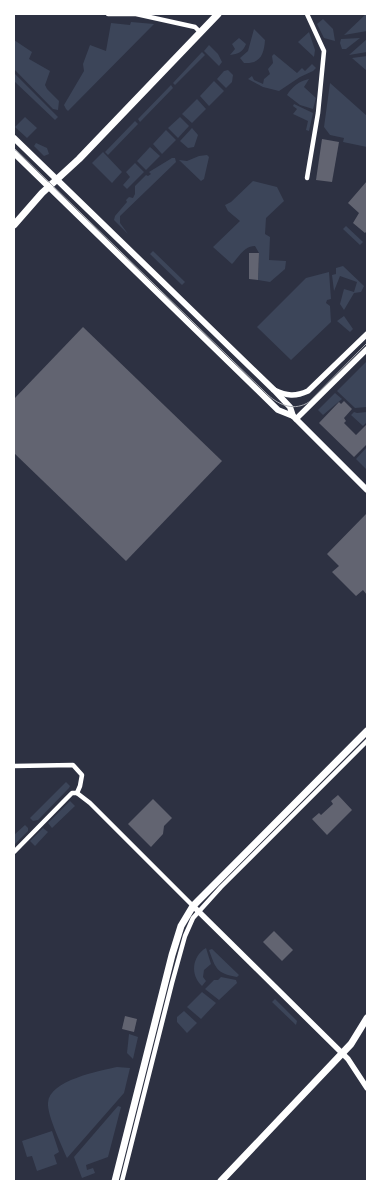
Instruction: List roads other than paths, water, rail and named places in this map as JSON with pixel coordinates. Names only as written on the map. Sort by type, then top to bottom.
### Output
[{"type":"main road","points":[[14,225],[49,186],[218,14]]},
{"type":"main road","points":[[14,138],[274,390],[290,407],[294,418]]},
{"type":"main road","points":[[14,153],[278,410],[294,418],[367,490]]},
{"type":"main road","points":[[115,1181],[181,926],[195,909],[367,731]]},
{"type":"main road","points":[[221,1181],[351,1044],[367,1018]]},
{"type":"street","points":[[108,14],[136,14],[196,27],[200,32]]},
{"type":"street","points":[[307,14],[324,51],[324,70],[307,178]]},
{"type":"street","points":[[274,390],[292,396],[308,391],[367,334]]},
{"type":"street","points":[[294,418],[367,349]]},
{"type":"street","points":[[122,1181],[185,936],[195,909],[367,741]]},
{"type":"street","points":[[14,766],[72,765],[82,774],[77,793]]},
{"type":"street","points":[[14,852],[72,793],[77,793],[342,1054],[354,1067],[367,1088]]},
{"type":"tram line","points":[[14,148],[268,395],[278,402],[293,407],[309,402],[367,343]]}]
